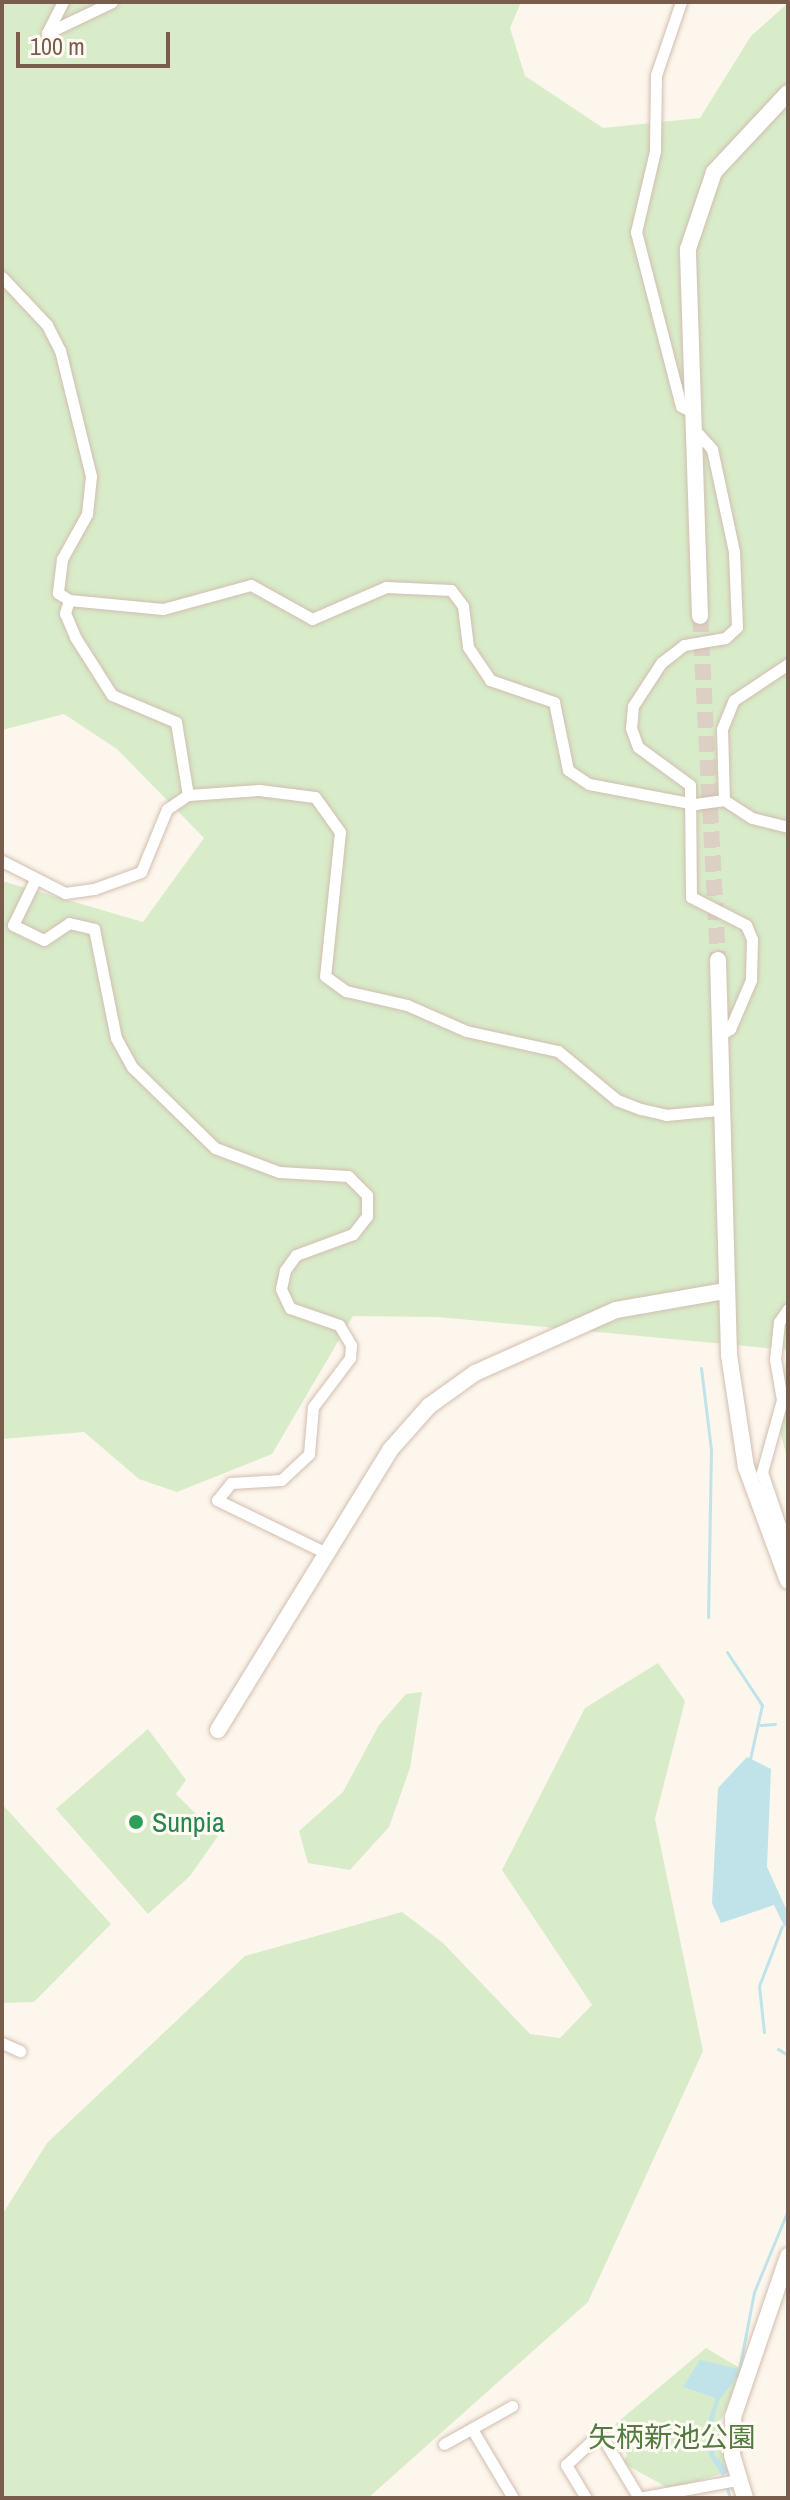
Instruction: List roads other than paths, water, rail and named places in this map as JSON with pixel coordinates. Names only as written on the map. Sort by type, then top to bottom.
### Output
[{"type":"street","points":[[63,2],[47,33],[112,2]]},
{"type":"street","points":[[681,2],[656,75],[655,151],[636,232],[681,406],[712,449],[734,552],[737,627],[725,638],[684,645],[661,663],[633,706],[631,728],[638,747],[690,785],[695,804],[685,855],[691,897],[746,925],[752,939],[751,980],[730,1029],[718,1036]]},
{"type":"street","points":[[700,616],[686,286],[697,211],[730,146],[788,93]]},
{"type":"street","points":[[2,277],[47,325],[60,350],[91,476],[87,514],[62,559],[58,593],[69,600],[163,609],[251,585],[312,619],[386,587],[451,590],[463,606],[468,647],[490,680],[554,702],[568,770],[589,784],[695,804],[724,800],[752,818],[788,827]]},
{"type":"street","points":[[69,600],[65,613],[75,637],[112,695],[176,722],[188,795]]},
{"type":"street","points":[[724,800],[726,714],[734,700],[788,664]]},
{"type":"street","points":[[2,861],[34,882],[65,893],[141,872],[167,809],[188,795],[259,790],[315,797],[333,813],[341,856],[321,965],[346,991],[558,1051],[617,1100],[641,1109],[666,1115],[719,1110]]},
{"type":"street","points":[[34,882],[13,925],[44,940],[69,923],[94,929],[116,1038],[132,1067],[215,1148],[279,1172],[348,1176],[367,1195],[367,1216],[353,1234],[296,1255],[285,1270],[281,1289],[290,1308],[339,1325],[351,1345],[350,1358],[313,1407],[309,1454],[281,1480],[231,1483],[217,1500],[328,1554]]},
{"type":"street","points":[[718,960],[725,1291],[746,1467],[788,1581]]},
{"type":"street","points":[[218,1730],[390,1450],[452,1388],[616,1310],[725,1291]]},
{"type":"street","points":[[788,1309],[779,1322],[775,1359],[782,1400],[762,1472],[788,1549]]},
{"type":"street","points":[[2,2043],[20,2051]]},
{"type":"street","points":[[745,2498],[730,2481],[733,2417],[788,2256]]},
{"type":"street","points":[[444,2444],[512,2406]]},
{"type":"street","points":[[472,2429],[513,2498]]},
{"type":"street","points":[[586,2498],[566,2465],[600,2433],[639,2498],[659,2491],[669,2497],[730,2481]]},
{"type":"water","points":[[747,1757],[771,1769],[767,1867],[788,1913],[785,1928],[774,1905],[721,1923],[712,1903],[718,1788]]},
{"type":"water","points":[[700,2360],[743,2370],[719,2400],[712,2426],[714,2455],[730,2471],[722,2476],[709,2455],[708,2421],[716,2398],[683,2387]]},
{"type":"waterway","points":[[701,1368],[711,1449],[708,1617]]},
{"type":"waterway","points":[[727,1652],[762,1705],[750,1759]]},
{"type":"waterway","points":[[760,1725],[775,1724]]},
{"type":"waterway","points":[[764,2032],[759,1986],[782,1926]]},
{"type":"waterway","points":[[778,2049],[788,2055]]},
{"type":"waterway","points":[[739,2370],[754,2292],[788,2210]]},
{"type":"waterway","points":[[726,2485],[730,2498]]},
{"type":"tunnel","points":[[700,616],[718,960]]},
{"type":"place","name":"Sunpia","points":[[136,1822]]},
{"type":"park label","name":"矢柄新池公園","points":[[672,2437]]}]
